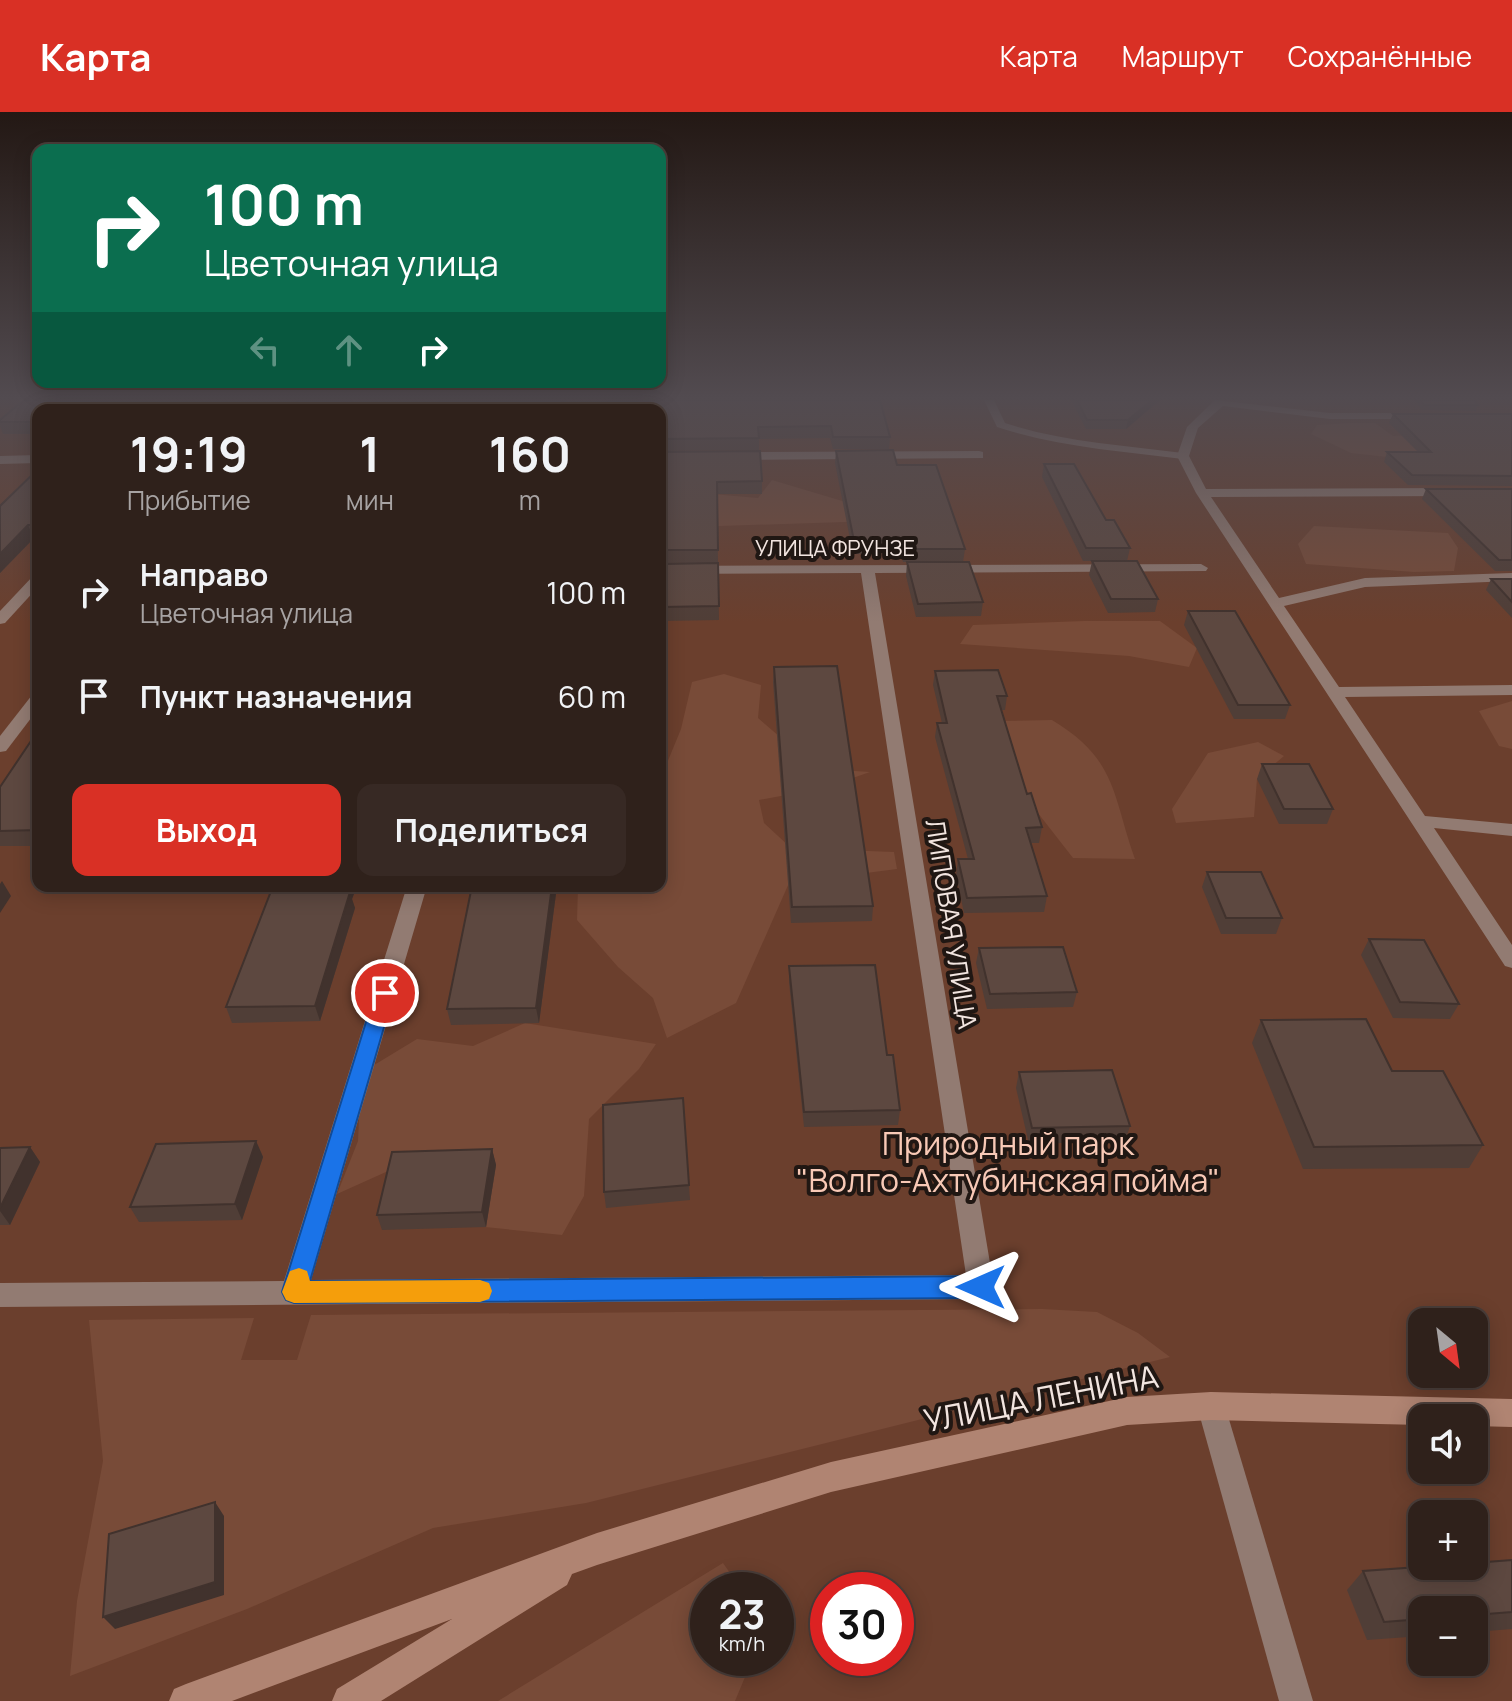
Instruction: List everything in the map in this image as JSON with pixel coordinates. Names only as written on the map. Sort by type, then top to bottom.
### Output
[{"type":"street","points":[[1192,474],[1417,821],[1512,961]]},
{"type":"street","points":[[1202,493],[1465,492]]},
{"type":"street","name":"УЛИЦА ФРУНЗЕ","points":[[666,570],[1201,568]]},
{"type":"street","name":"ЛИПОВАЯ УЛИЦА","points":[[294,1292],[981,1287],[867,570]]},
{"type":"street","points":[[1276,604],[1322,588],[1380,578],[1512,577]]},
{"type":"street","points":[[0,620],[32,585]]},
{"type":"street","points":[[1335,692],[1512,690]]},
{"type":"street","points":[[0,747],[32,706]]},
{"type":"street","points":[[1417,821],[1512,830]]},
{"type":"street","points":[[0,1295],[294,1292],[415,892]]},
{"type":"street","points":[[1211,1406],[1296,1701]]},
{"type":"street","name":"УЛИЦА ЛЕНИНА","points":[[597,1549],[831,1477],[1127,1411],[1211,1406],[1512,1413]]},
{"type":"street","points":[[186,1701],[597,1549]]},
{"type":"street","points":[[349,1701],[597,1549]]},
{"type":"green space","name":"Природный парк \"Волго-Ахтубинская пойма\"","points":[[0,474],[32,474],[32,892],[666,892],[666,474],[1512,474],[1512,1701],[0,1701]]},
{"type":"shaded area","points":[[772,480],[906,520],[666,528],[666,499],[712,494],[758,498]]},
{"type":"shaded area","points":[[1314,526],[1448,533],[1458,548],[1454,571],[1414,572],[1306,564],[1298,544]]},
{"type":"shaded area","points":[[1160,621],[1197,648],[1189,667],[1129,656],[960,644],[973,625]]},
{"type":"shaded area","points":[[724,674],[761,685],[758,718],[780,737],[782,766],[870,772],[824,788],[759,800],[764,823],[791,848],[894,852],[897,869],[789,883],[736,1003],[667,1038],[653,998],[618,967],[577,920],[578,892],[666,892],[666,763],[681,729],[692,682]]},
{"type":"shaded area","points":[[1512,701],[1512,749],[1499,746],[1479,711]]},
{"type":"shaded area","points":[[1052,720],[1089,749],[1101,764],[1116,797],[1135,859],[1073,858],[1020,790],[998,721]]},
{"type":"shaded area","points":[[1258,742],[1284,756],[1257,779],[1254,817],[1176,823],[1172,809],[1208,753]]},
{"type":"shaded area","points":[[525,1023],[656,1044],[639,1069],[589,1119],[584,1196],[562,1235],[485,1227],[397,1167],[337,1194],[358,1141],[361,1073],[417,1039],[473,1046]]},
{"type":"shaded area","points":[[1042,1309],[1097,1312],[1138,1333],[1170,1357],[586,1503],[433,1528],[247,1609],[70,1676],[77,1601],[103,1461],[89,1320],[254,1318],[241,1360],[297,1360],[311,1315]]},
{"type":"shaded area","points":[[723,1563],[729,1572],[708,1572]]},
{"type":"shaded area","points":[[690,1583],[690,1676],[745,1676],[735,1701],[498,1701]]},
{"type":"building","points":[[666,474],[762,474],[762,481],[717,482],[718,550],[666,550]]},
{"type":"building","points":[[841,474],[939,474],[965,549],[904,549],[902,540],[854,541]]},
{"type":"building","points":[[1049,474],[1080,474],[1106,520],[1114,520],[1130,548],[1086,548]]},
{"type":"building","points":[[1512,474],[1512,476],[1412,475]]},
{"type":"building","points":[[32,475],[32,525],[28,525],[0,554],[0,506]]},
{"type":"building","points":[[1426,489],[1512,489],[1512,560],[1499,560]]},
{"type":"building","points":[[1092,561],[1137,561],[1158,599],[1111,599]]},
{"type":"building","points":[[907,562],[969,562],[983,602],[918,604]]},
{"type":"building","points":[[718,563],[719,606],[666,607],[666,564]]},
{"type":"building","points":[[1491,579],[1512,579],[1512,602]]},
{"type":"building","points":[[1188,611],[1235,611],[1290,705],[1238,705]]},
{"type":"building","points":[[837,666],[873,906],[792,907],[774,667]]},
{"type":"building","points":[[998,670],[1007,696],[997,696],[1027,794],[1031,793],[1042,827],[1026,828],[1047,896],[967,898],[958,859],[974,859],[937,723],[947,723],[935,671]]},
{"type":"building","points":[[32,739],[32,830],[0,831],[0,787]]},
{"type":"building","points":[[1262,764],[1309,764],[1333,809],[1284,809]]},
{"type":"building","points":[[1207,872],[1261,872],[1282,918],[1226,918]]},
{"type":"building","points":[[271,892],[350,892],[315,1006],[226,1007]]},
{"type":"building","points":[[471,892],[551,892],[536,1008],[447,1009]]},
{"type":"building","points":[[1369,939],[1424,940],[1459,1004],[1400,1002]]},
{"type":"building","points":[[1063,947],[1077,992],[990,994],[979,948]]},
{"type":"building","points":[[875,965],[887,1055],[893,1055],[900,1110],[804,1112],[789,966]]},
{"type":"building","points":[[1366,1019],[1392,1071],[1443,1071],[1483,1145],[1314,1147],[1261,1020]]},
{"type":"building","points":[[1112,1070],[1130,1126],[1032,1128],[1019,1072]]},
{"type":"building","points":[[683,1098],[689,1185],[604,1192],[603,1105]]},
{"type":"building","points":[[256,1141],[235,1204],[130,1207],[156,1144]]},
{"type":"building","points":[[30,1147],[0,1208],[0,1148]]},
{"type":"building","points":[[492,1149],[482,1212],[377,1215],[392,1152]]},
{"type":"building","points":[[215,1502],[215,1582],[103,1617],[109,1534]]},
{"type":"building","points":[[1512,1560],[1512,1612],[1488,1614],[1488,1596],[1408,1596],[1408,1620],[1384,1622],[1363,1571],[1408,1568],[1408,1580],[1488,1580],[1488,1562]]},
{"type":"slow traffic","points":[[299,1279],[294,1292],[480,1291]]},
{"type":"route","points":[[385,993],[294,1292],[981,1287]]}]
